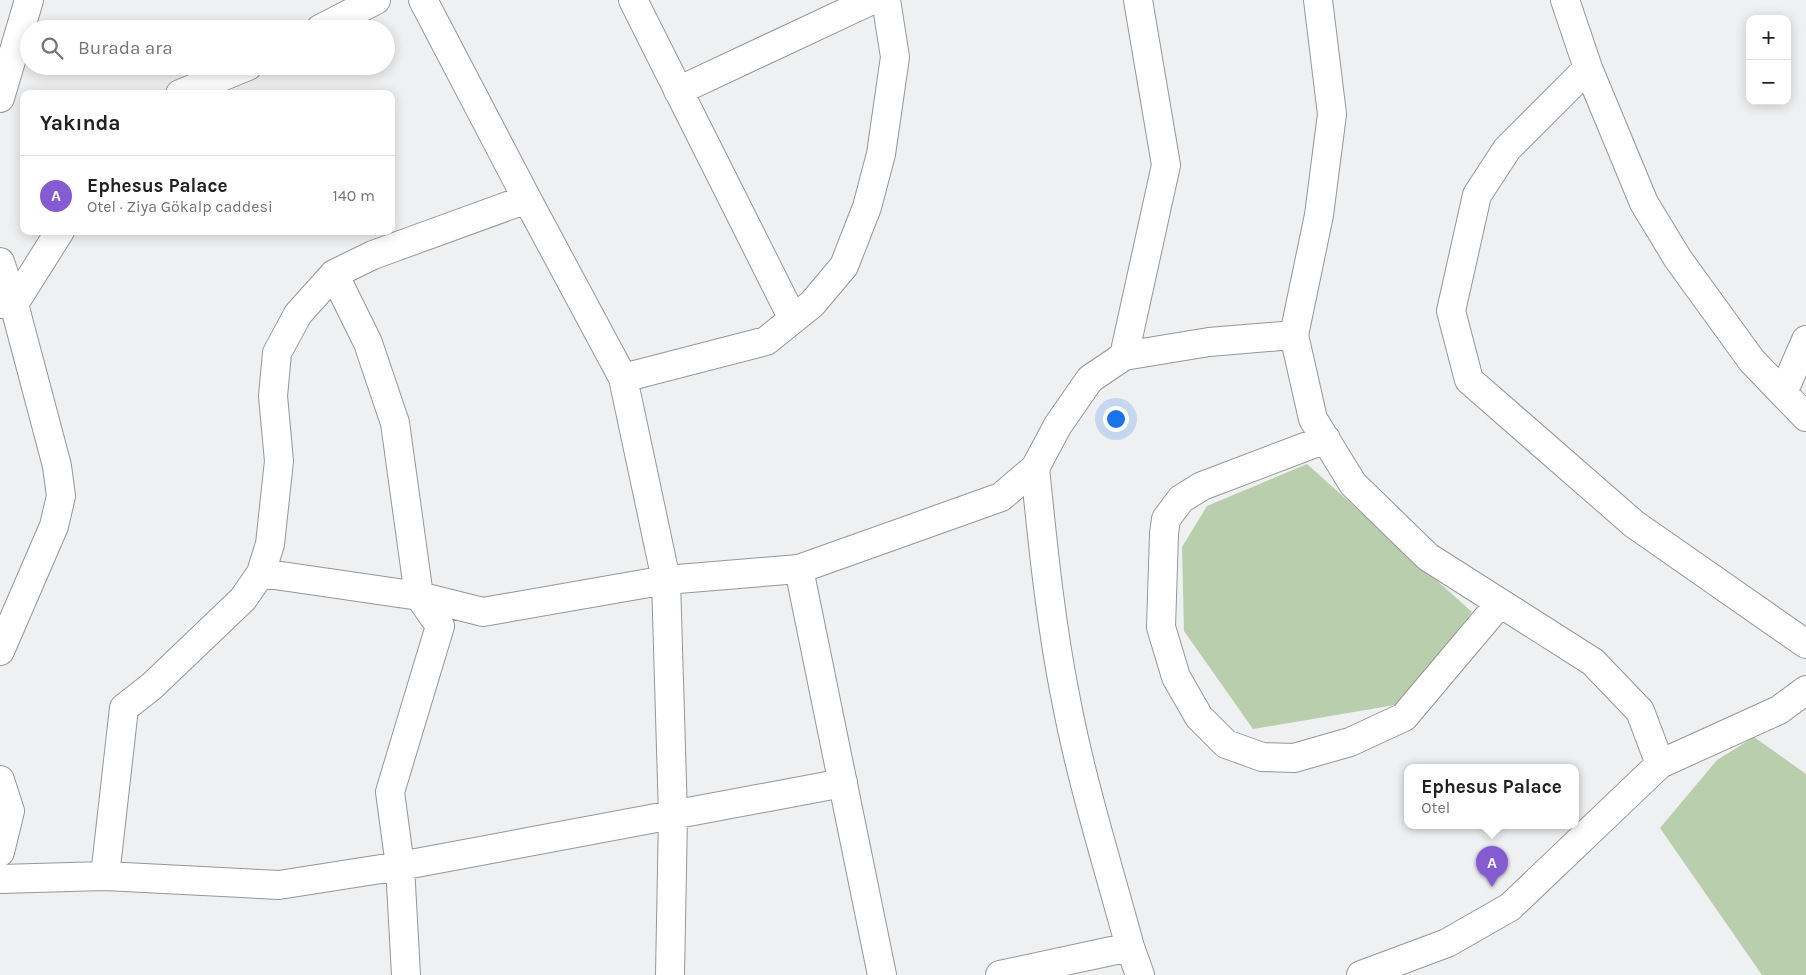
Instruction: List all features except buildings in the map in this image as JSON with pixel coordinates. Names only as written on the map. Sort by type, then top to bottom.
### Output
[{"type":"street","points":[[23,20],[29,0]]},
{"type":"street","points":[[337,20],[376,0]]},
{"type":"street","points":[[423,0],[623,378],[666,580],[673,816],[670,975]]},
{"type":"street","points":[[632,0],[792,319]]},
{"type":"street","points":[[678,91],[872,0]]},
{"type":"street","points":[[623,378],[766,341],[812,304],[844,266],[867,206],[881,154],[895,57],[886,0]]},
{"type":"street","points":[[1124,356],[1166,165],[1138,0]]},
{"type":"street","points":[[1318,0],[1332,114],[1319,215],[1294,335],[1313,419],[1353,484],[1428,557],[1593,662],[1640,712],[1660,764]]},
{"type":"street","points":[[1565,0],[1588,68],[1644,203],[1678,259],[1752,361],[1806,418]]},
{"type":"street","points":[[0,98],[20,30]]},
{"type":"street","points":[[1588,68],[1506,149],[1477,195],[1451,311],[1469,380],[1634,524],[1806,644]]},
{"type":"street","points":[[190,90],[226,75]]},
{"type":"street","points":[[105,876],[124,708],[152,686],[243,599],[261,573],[270,544],[280,461],[273,396],[277,353],[298,314],[334,274],[373,255],[527,199]]},
{"type":"street","points":[[7,304],[57,235]]},
{"type":"street","points":[[0,262],[7,304],[57,466],[61,496],[54,526],[0,651]]},
{"type":"street","points":[[334,274],[368,343],[395,423],[419,596],[440,626],[390,792],[400,866],[406,975]]},
{"type":"street","points":[[261,573],[419,596],[483,612],[666,580],[799,569],[1001,497],[1035,468],[1058,425],[1090,380],[1124,356],[1209,342],[1294,335]]},
{"type":"street","points":[[1783,393],[1806,340]]},
{"type":"street","points":[[1326,439],[1202,486],[1181,499],[1166,519],[1162,627],[1176,677],[1199,717],[1226,744],[1262,757],[1294,758],[1350,742],[1404,717],[1500,603]]},
{"type":"street","points":[[1035,468],[1046,574],[1066,703],[1081,771],[1130,947],[1140,975]]},
{"type":"street","points":[[799,569],[882,975]]},
{"type":"street","points":[[1361,975],[1446,943],[1510,907],[1660,764],[1780,710],[1806,690]]},
{"type":"street","points":[[0,780],[10,811],[0,852]]},
{"type":"street","points":[[0,878],[105,876],[279,885],[400,866],[843,783]]},
{"type":"street","points":[[1000,975],[1130,947]]},
{"type":"green space","points":[[1307,464],[1472,612],[1401,704],[1253,729],[1184,631],[1182,547],[1207,506]]},
{"type":"green space","points":[[1754,737],[1806,774],[1806,975],[1762,975],[1660,828],[1717,760]]},
{"type":"place","name":"Ephesus Palace","points":[[1492,887]]}]
